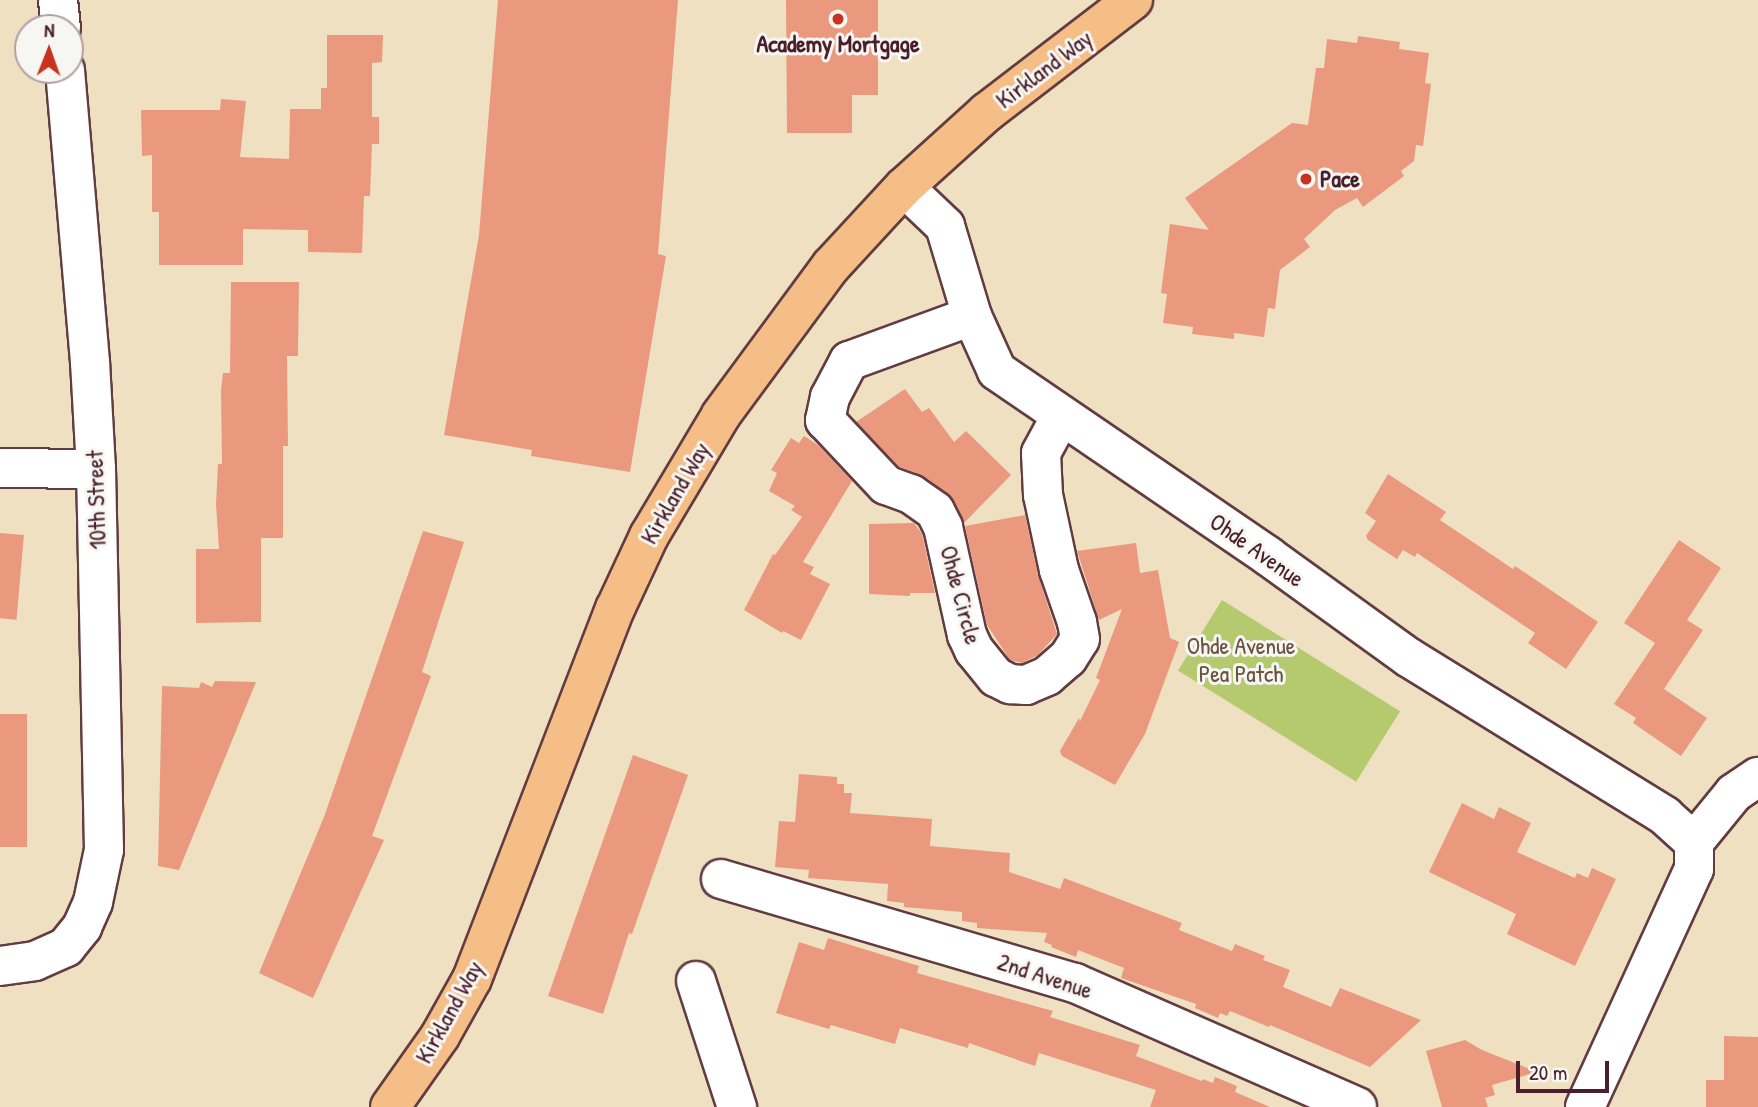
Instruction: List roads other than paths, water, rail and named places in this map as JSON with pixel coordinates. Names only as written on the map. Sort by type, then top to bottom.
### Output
[{"type":"main road","name":"Kirkland Way","points":[[390,1107],[440,1035],[472,979],[615,609],[649,536],[721,415],[831,266],[904,187],[986,112],[1133,0]]},
{"type":"street","name":"10th Street","points":[[0,967],[35,961],[65,947],[82,927],[93,902],[104,850],[96,469],[90,362],[66,84]]},
{"type":"street","name":"Ohde Avenue","points":[[904,187],[945,226],[972,316],[997,371],[1268,556],[1408,657],[1665,816],[1694,842]]},
{"type":"street","name":"Ohde Circle","points":[[972,316],[849,361],[830,397],[825,420],[886,485],[911,494],[934,511],[943,527],[967,635],[974,650],[996,677],[1010,684],[1026,685],[1047,676],[1069,658],[1080,639],[1059,570],[1043,495],[1041,453],[1060,416]]},
{"type":"street","points":[[0,468],[96,469]]},
{"type":"street","points":[[1585,1107],[1694,869],[1694,842],[1734,793],[1758,777]]},
{"type":"street","name":"2nd Avenue","points":[[721,879],[1075,983],[1357,1107]]},
{"type":"street","points":[[696,981],[737,1107]]},
{"type":"place","name":"Academy Mortgage","points":[[838,19]]},
{"type":"place","name":"Pace","points":[[1306,179]]},
{"type":"park label","name":"Ohde Avenue Pea Patch","points":[[1241,660]]}]
